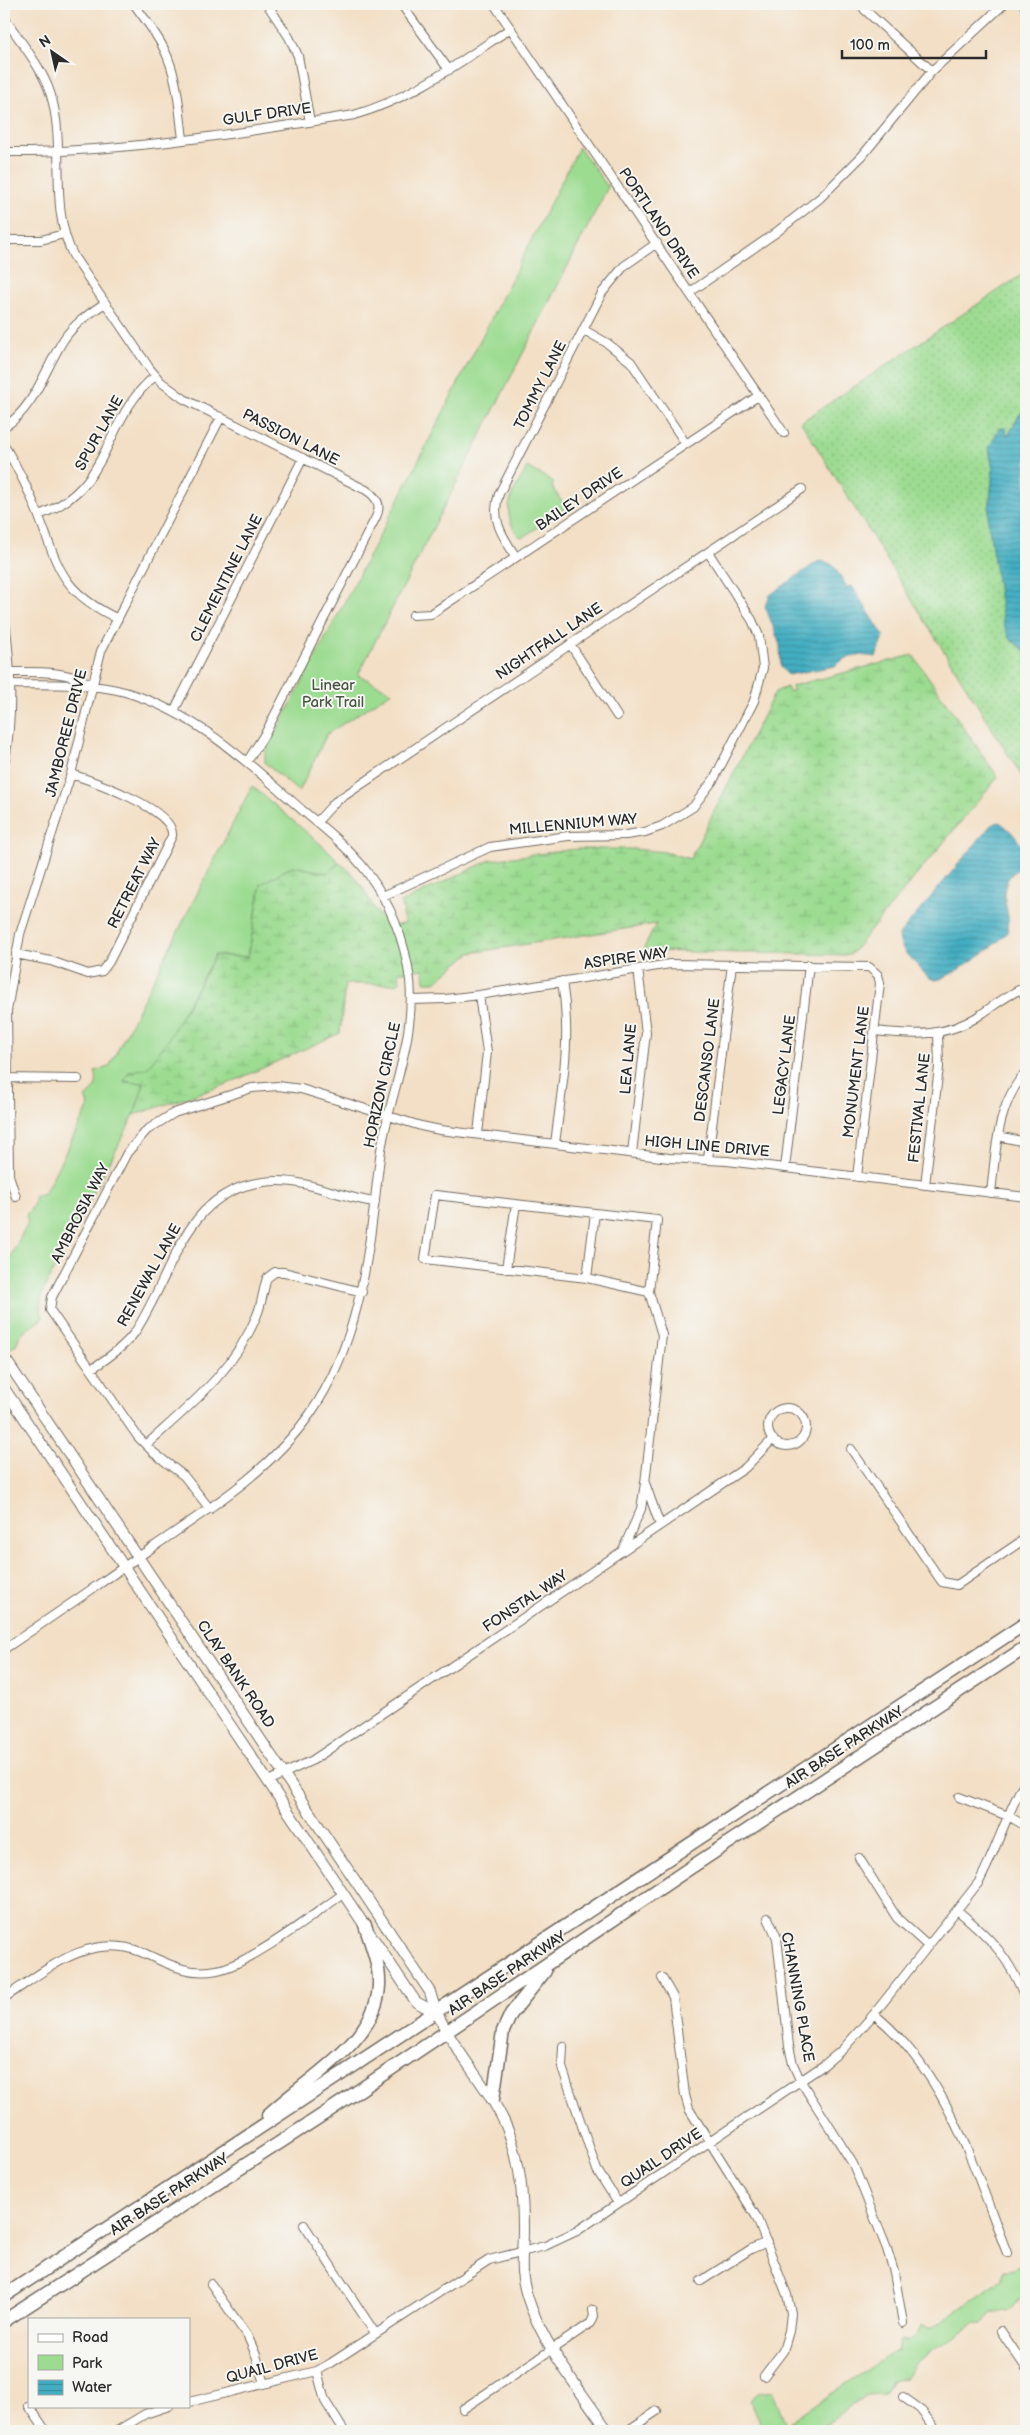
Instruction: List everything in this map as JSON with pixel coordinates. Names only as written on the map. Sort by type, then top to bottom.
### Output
[{"type":"main road","name":"AIR BASE PARKWAY","points":[[4,2296],[1026,1622]]},
{"type":"main road","name":"AIR BASE PARKWAY","points":[[4,2321],[448,2032],[690,1868],[1026,1647]]},
{"type":"main road","points":[[243,2139],[288,2096],[347,2049],[367,2027],[378,2000],[379,1984],[374,1953],[365,1925]]},
{"type":"main road","points":[[493,2099],[500,2040],[507,2022],[554,1960]]},
{"type":"street","points":[[134,4],[164,48],[171,67],[177,86],[183,139]]},
{"type":"street","points":[[267,4],[289,37],[298,56],[310,122]]},
{"type":"street","points":[[401,4],[449,70]]},
{"type":"street","name":"PORTLAND DRIVE","points":[[494,4],[784,433]]},
{"type":"street","points":[[861,4],[884,28],[932,71]]},
{"type":"street","points":[[690,293],[774,234],[820,198],[862,156],[932,71],[1004,4]]},
{"type":"street","name":"PASSION LANE","points":[[4,17],[49,89],[55,115],[60,213],[64,234],[74,257],[155,376],[175,394],[370,493],[378,501],[379,510],[266,732],[246,762]]},
{"type":"street","name":"GULF DRIVE","points":[[4,152],[58,152],[128,147],[354,115],[380,107],[424,86],[511,28]]},
{"type":"street","points":[[4,240],[41,240],[64,234]]},
{"type":"street","name":"TOMMY LANE","points":[[516,557],[498,525],[496,502],[602,293],[617,272],[657,243]]},
{"type":"street","points":[[4,427],[28,404],[65,338],[85,317],[105,303]]},
{"type":"street","points":[[584,330],[613,347],[631,362],[686,444]]},
{"type":"street","name":"SPUR LANE","points":[[39,515],[71,499],[96,472],[126,409],[139,391],[155,376]]},
{"type":"street","name":"BAILEY DRIVE","points":[[413,615],[431,614],[758,396]]},
{"type":"street","name":"JAMBOREE DRIVE","points":[[16,1198],[9,1174],[5,1078],[7,1011],[16,954],[27,908],[51,843],[72,774],[86,721],[99,657],[221,417]]},
{"type":"street","points":[[4,446],[39,515],[50,550],[64,578],[86,600],[118,618]]},
{"type":"street","name":"CLEMENTINE LANE","points":[[174,711],[303,458]]},
{"type":"street","name":"NIGHTFALL LANE","points":[[316,822],[335,802],[802,489]]},
{"type":"street","name":"MILLENNIUM WAY","points":[[382,896],[490,846],[568,836],[626,835],[645,832],[662,826],[693,807],[714,780],[754,701],[763,668],[759,636],[752,620],[708,552]]},
{"type":"street","points":[[4,621],[8,672],[8,725],[4,759]]},
{"type":"street","points":[[570,644],[617,716]]},
{"type":"street","name":"HORIZON CIRCLE","points":[[8,672],[51,672],[81,679],[92,685]]},
{"type":"street","name":"HORIZON CIRCLE","points":[[4,1649],[210,1509],[266,1465],[307,1418],[336,1368],[350,1332],[362,1292],[387,1116],[406,1049],[411,1000],[408,970],[396,926],[382,896],[355,857],[246,762],[206,731],[174,711],[126,693],[92,685],[8,684]]},
{"type":"street","name":"RETREAT WAY","points":[[16,954],[51,961],[88,974],[102,971],[109,962],[172,836],[172,829],[168,822],[146,808],[113,788],[72,774]]},
{"type":"street","name":"ASPIRE WAY","points":[[411,1000],[446,999],[479,995],[670,964],[862,966],[875,971]]},
{"type":"street","name":"DESCANSO LANE","points":[[708,1159],[732,964]]},
{"type":"street","name":"LEGACY LANE","points":[[784,1168],[809,965]]},
{"type":"street","name":"LEA LANE","points":[[632,1153],[646,1032],[638,969]]},
{"type":"street","name":"MONUMENT LANE","points":[[857,1176],[880,983],[875,971]]},
{"type":"street","points":[[555,1144],[567,1050],[568,1016],[562,981]]},
{"type":"street","points":[[875,1030],[910,1035],[938,1033],[968,1022],[1023,988],[1026,998]]},
{"type":"street","points":[[478,1134],[487,1059],[479,995]]},
{"type":"street","name":"FESTIVAL LANE","points":[[925,1185],[939,1067],[938,1033]]},
{"type":"street","points":[[991,1193],[998,1136],[1004,1111],[1010,1095],[1026,1072]]},
{"type":"street","points":[[5,1078],[78,1079]]},
{"type":"street","name":"AMBROSIA WAY","points":[[210,1509],[184,1476],[146,1445],[129,1426],[91,1369],[50,1313],[50,1302],[127,1153],[147,1130],[182,1110],[252,1088],[270,1086],[301,1089],[387,1116]]},
{"type":"street","name":"HIGH LINE DRIVE","points":[[387,1116],[421,1126],[555,1144],[708,1159],[1026,1197]]},
{"type":"street","points":[[998,1136],[1026,1142]]},
{"type":"street","name":"RENEWAL LANE","points":[[91,1369],[119,1349],[134,1333],[188,1230],[206,1209],[225,1195],[258,1183],[290,1182],[375,1202]]},
{"type":"street","points":[[623,1550],[641,1509],[662,1335],[649,1292],[657,1220],[435,1195],[425,1259],[587,1278],[649,1292]]},
{"type":"street","points":[[506,1269],[516,1204]]},
{"type":"street","points":[[587,1278],[595,1213]]},
{"type":"street","points":[[146,1445],[212,1385],[234,1358],[257,1314],[266,1283],[271,1274],[284,1272],[362,1292]]},
{"type":"street","name":"CLAY BANK ROAD","points":[[4,1357],[430,1992],[435,2012],[493,2099],[508,2131],[518,2163],[522,2194],[522,2273],[529,2301],[539,2325],[553,2349],[608,2431]]},
{"type":"street","name":"CLAY BANK ROAD","points":[[4,1388],[416,2002],[435,2012]]},
{"type":"street","points":[[793,1410],[802,1416],[806,1432],[800,1441],[786,1446],[772,1439],[769,1424],[778,1412],[793,1410]]},
{"type":"street","name":"FONSTAL WAY","points":[[268,1781],[313,1760],[745,1468],[772,1439]]},
{"type":"street","points":[[851,1449],[942,1582],[957,1584],[1026,1538]]},
{"type":"street","points":[[645,1483],[660,1525]]},
{"type":"street","name":"QUAIL DRIVE","points":[[190,2402],[317,2371],[344,2356],[489,2260],[563,2238],[709,2142],[843,2049],[874,2014],[979,1882],[1026,1779]]},
{"type":"street","points":[[959,1796],[1008,1816],[1026,1826]]},
{"type":"street","points":[[859,1858],[897,1918],[928,1946]]},
{"type":"street","points":[[4,1998],[66,1957],[91,1948],[106,1946],[128,1948],[166,1965],[190,1971],[206,1972],[228,1968],[343,1894]]},
{"type":"street","points":[[957,1910],[1000,1950],[1010,1963],[1026,2000]]},
{"type":"street","name":"CHANNING PLACE","points":[[768,1918],[777,1938],[789,2046],[793,2064],[800,2080],[853,2164],[887,2248],[894,2272],[903,2323]]},
{"type":"street","points":[[662,1978],[673,1997],[686,2102],[696,2124],[746,2198],[767,2242],[787,2295],[791,2313],[789,2331],[783,2351],[764,2376]]},
{"type":"street","points":[[874,2014],[905,2041],[946,2103],[1007,2252]]},
{"type":"street","points":[[563,2046],[562,2067],[597,2170],[618,2203]]},
{"type":"street","points":[[304,2225],[375,2334]]},
{"type":"street","points":[[701,2281],[751,2249],[767,2242]]},
{"type":"street","points":[[211,2284],[248,2337],[264,2384]]},
{"type":"street","points":[[463,2409],[591,2323],[594,2316],[593,2310]]},
{"type":"street","points":[[1001,2331],[1026,2368]]},
{"type":"street","points":[[317,2371],[325,2401],[344,2431]]},
{"type":"street","points":[[903,2397],[920,2409],[937,2431]]},
{"type":"street","points":[[30,2408],[46,2431]]},
{"type":"street","points":[[118,2431],[145,2414],[162,2408]]},
{"type":"street","points":[[627,2431],[657,2411]]},
{"type":"green space","name":"Linear Park Trail","points":[[579,147],[608,187],[358,675],[392,692],[327,734],[299,792],[265,763],[265,753],[403,491]]},
{"type":"green space","points":[[1026,272],[1026,409],[1020,414],[1009,434],[989,448],[993,470],[988,520],[1009,638],[1026,652],[1026,783],[801,422]]},
{"type":"green space","points":[[527,467],[554,482],[552,487],[566,508],[523,537],[518,536],[512,526],[509,509],[513,493]]},
{"type":"green space","points":[[913,655],[998,777],[850,955],[647,951],[644,948],[656,924],[470,953],[435,982],[425,982],[424,969],[399,972],[400,982],[396,984],[345,984],[340,1033],[225,1085],[134,1115],[144,1083],[124,1082],[129,1072],[147,1068],[186,1009],[215,955],[248,957],[261,884],[293,866],[327,873],[339,863],[356,878],[387,928],[405,923],[402,915],[404,911],[400,903],[490,860],[576,849],[633,849],[665,852],[690,859],[775,692],[787,687],[789,692],[793,691],[792,686]]},
{"type":"green space","points":[[252,786],[331,853],[339,863],[327,873],[293,866],[261,884],[248,957],[215,955],[167,1042],[147,1068],[129,1072],[124,1082],[144,1083],[134,1115],[43,1291],[40,1305],[43,1318],[20,1335],[16,1345],[8,1350],[4,1345],[4,1258],[9,1260],[28,1222],[26,1215],[33,1206],[35,1196],[44,1194],[89,1106],[85,1098],[95,1086],[97,1079],[95,1071],[109,1067]]},
{"type":"green space","points":[[1026,2257],[1026,2292],[1009,2312],[997,2312],[990,2315],[982,2325],[974,2324],[915,2363],[906,2378],[891,2381],[884,2394],[867,2395],[817,2431],[764,2431],[751,2401],[757,2393],[772,2391],[786,2424],[897,2350],[900,2340],[904,2341],[913,2338],[921,2326],[931,2328],[1002,2280],[1003,2270],[1011,2270],[1017,2267]]},
{"type":"water","points":[[1026,409],[1026,652],[1009,638],[1003,622],[988,520],[993,470],[989,448],[999,428],[1005,428],[1006,435],[1009,434],[1020,414]]},
{"type":"water","points":[[823,561],[833,565],[847,587],[852,586],[884,636],[876,657],[859,655],[844,659],[835,666],[788,675],[781,667],[780,645],[765,606],[770,595],[817,562]]},
{"type":"water","points":[[999,822],[1016,838],[1026,859],[1005,885],[1004,892],[1008,919],[1007,932],[1004,937],[963,967],[943,978],[931,979],[906,953],[899,940],[899,935],[991,825]]},
{"type":"waterway","points":[[1023,4],[1026,11]]}]
